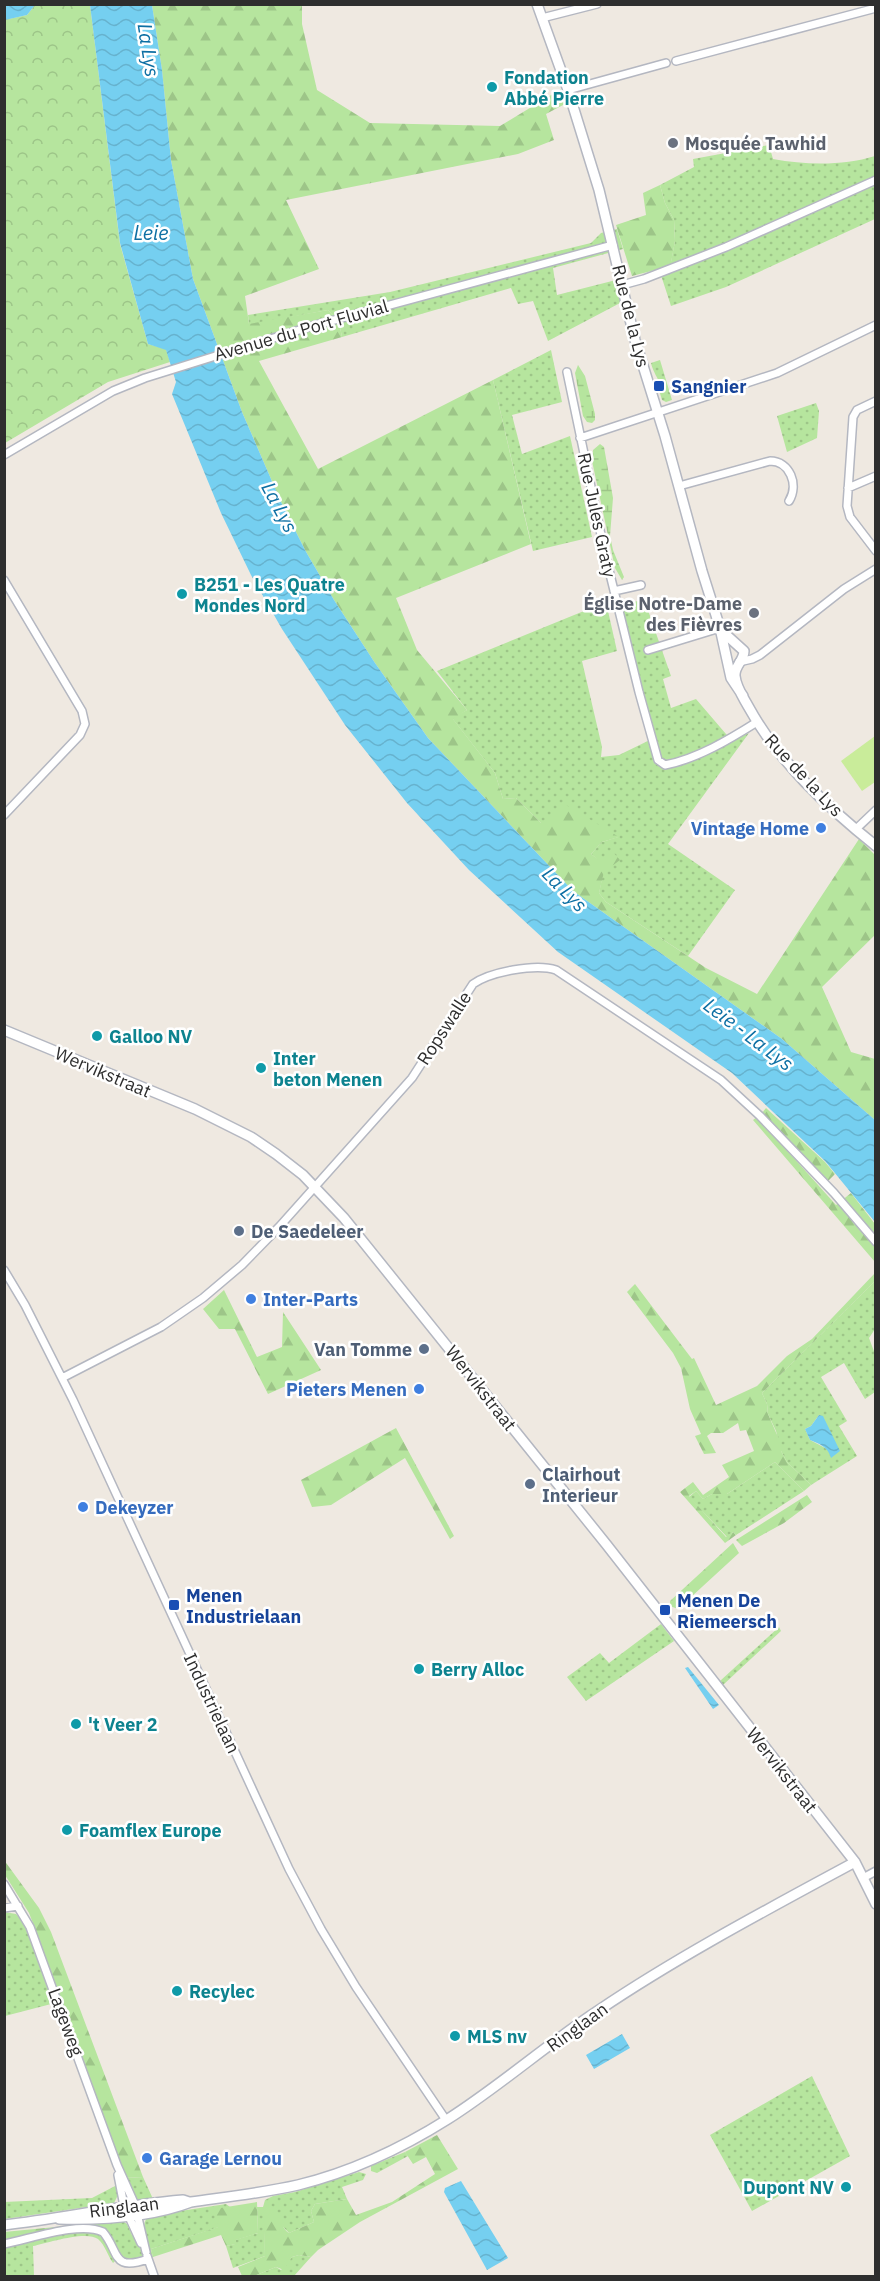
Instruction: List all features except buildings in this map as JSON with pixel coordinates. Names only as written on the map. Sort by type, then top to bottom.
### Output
[{"type":"main road","name":"Rue de la Lys","points":[[537,4],[568,90],[599,190],[635,340],[720,628],[733,682],[781,756],[855,829],[876,846]]},
{"type":"main road","name":"Rue de la Lys","points":[[720,628],[740,647]]},
{"type":"main road","points":[[729,646],[740,647],[744,656],[740,662],[732,663],[726,656],[729,646]]},
{"type":"main road","name":"Rue de la Lys","points":[[740,662],[735,675],[742,696]]},
{"type":"main road","name":"Wervikstraat","points":[[4,1030],[195,1109],[225,1124],[276,1154],[314,1186],[344,1218],[450,1349],[859,1870],[876,1904]]},
{"type":"main road","name":"Ringlaan","points":[[4,2225],[78,2219],[131,2210],[177,2208],[190,2202],[272,2190],[317,2180],[383,2155],[446,2120],[597,2011],[644,1981],[859,1870]]},
{"type":"street","points":[[542,18],[597,4]]},
{"type":"street","points":[[676,61],[876,8]]},
{"type":"street","points":[[568,90],[666,63]]},
{"type":"street","points":[[622,285],[644,279],[726,247],[876,180]]},
{"type":"street","name":"Avenue du Port Fluvial","points":[[4,455],[113,391],[145,378],[332,320],[613,245]]},
{"type":"street","name":"Rue Jules Graty","points":[[580,438],[777,373],[876,325]]},
{"type":"street","name":"Rue Jules Graty","points":[[567,372],[614,591],[655,753],[660,763],[667,765],[710,748],[757,722]]},
{"type":"street","points":[[876,401],[857,410],[853,417],[847,506],[850,517],[876,551]]},
{"type":"street","points":[[679,486],[770,461],[786,467],[790,474],[794,487],[789,501]]},
{"type":"street","points":[[848,489],[876,476]]},
{"type":"street","points":[[740,662],[756,657],[844,589],[876,569]]},
{"type":"street","points":[[4,580],[82,711],[85,721],[80,735],[4,815]]},
{"type":"street","name":"Rue Jules Graty","points":[[614,591],[641,585]]},
{"type":"street","points":[[648,650],[720,628]]},
{"type":"street","points":[[740,647],[752,653],[767,649]]},
{"type":"street","points":[[855,829],[876,810]]},
{"type":"street","name":"Ropswalle","points":[[62,1378],[161,1327],[203,1298],[242,1265],[412,1078],[473,984],[499,973],[551,968],[721,1080],[760,1116],[834,1193],[876,1242]]},
{"type":"street","name":"Industrielaan","points":[[4,1270],[25,1305],[62,1378],[289,1869],[356,1987],[446,2120]]},
{"type":"street","points":[[859,1870],[876,1871]]},
{"type":"street","name":"Lageweg","points":[[4,1884],[30,1926],[117,2165],[154,2277]]},
{"type":"street","points":[[4,1908],[18,1906]]},
{"type":"street","name":"Lageweg","points":[[117,2165],[131,2210]]},
{"type":"street","points":[[4,2244],[72,2230],[88,2229],[103,2232],[117,2258],[125,2263],[135,2263],[147,2255]]},
{"type":"green space","points":[[35,5],[90,5],[120,244],[148,344],[166,349],[170,362],[108,382],[5,443],[4,20],[27,15]]},
{"type":"green space","points":[[152,5],[302,5],[302,24],[317,90],[370,123],[500,126],[561,89],[565,104],[546,114],[554,140],[518,154],[286,200],[319,269],[245,296],[249,324],[328,310],[339,322],[342,337],[259,361],[318,469],[493,380],[531,544],[396,598],[417,650],[467,710],[453,719],[495,773],[503,799],[516,798],[541,823],[566,805],[619,837],[602,842],[591,854],[600,861],[612,851],[620,860],[604,872],[599,893],[606,902],[706,968],[757,994],[859,839],[875,855],[875,935],[822,987],[851,1052],[875,1059],[875,1120],[782,1039],[573,891],[428,738],[334,600],[281,502],[242,412],[193,279],[171,160],[162,70]]},
{"type":"green space","points":[[769,145],[773,159],[798,162],[824,164],[850,162],[875,156],[875,219],[726,287],[671,306],[659,269],[671,262],[675,241],[674,220],[665,203],[660,185],[694,167],[693,159]]},
{"type":"green space","points":[[660,185],[665,203],[674,220],[675,241],[671,263],[659,269],[632,276],[616,225],[646,215],[643,193]]},
{"type":"green space","points":[[617,229],[623,249],[553,268],[557,295],[616,280],[622,302],[548,341],[533,301],[518,304],[511,288],[342,337],[339,322],[328,310],[249,325],[248,315],[390,292],[591,243],[601,233]]},
{"type":"green space","points":[[551,350],[562,402],[512,415],[522,454],[570,436],[592,537],[533,551],[493,380]]},
{"type":"green space","points":[[660,360],[672,400],[666,402],[662,400],[659,390],[661,386],[651,363]]},
{"type":"green space","points":[[578,365],[585,376],[595,414],[595,420],[592,423],[587,422],[583,416],[575,373]]},
{"type":"green space","points":[[816,403],[819,411],[817,438],[787,452],[777,416]]},
{"type":"green space","points":[[600,444],[604,447],[613,498],[610,536],[624,577],[622,580],[615,568],[592,461],[593,450]]},
{"type":"green space","points":[[644,599],[671,676],[663,679],[671,708],[696,699],[732,741],[749,733],[668,844],[735,890],[688,956],[606,902],[599,893],[602,867],[591,854],[602,842],[618,837],[541,823],[516,798],[503,799],[495,773],[452,718],[467,710],[437,671],[606,602],[617,651],[582,661],[602,747],[601,757],[619,755],[654,738],[621,606]]},
{"type":"green space","points":[[875,736],[875,782],[862,791],[841,761]]},
{"type":"green space","points":[[766,1108],[825,1162],[835,1174],[828,1181],[762,1113]]},
{"type":"green space","points":[[757,1117],[836,1205],[851,1193],[875,1224],[875,1262],[753,1120]]},
{"type":"green space","points":[[875,1273],[875,1281],[762,1393],[781,1444],[781,1451],[787,1462],[811,1485],[804,1491],[775,1462],[727,1494],[712,1494],[703,1499],[696,1491],[689,1496],[726,1537],[733,1532],[736,1535],[725,1543],[680,1492],[693,1482],[703,1495],[729,1477],[722,1465],[754,1451],[746,1430],[740,1431],[738,1423],[723,1433],[711,1433],[707,1436],[716,1453],[704,1454],[695,1436],[701,1434],[690,1409],[681,1368],[673,1353],[627,1292],[635,1284],[692,1359],[694,1358],[716,1405],[757,1386],[787,1356],[812,1339]]},
{"type":"green space","points":[[875,1281],[875,1329],[869,1338],[875,1354],[875,1392],[865,1399],[844,1363],[821,1377],[847,1421],[839,1426],[857,1456],[811,1485],[787,1462],[781,1451],[762,1393]],"holes":[[[819,1415],[829,1450],[810,1440],[805,1429],[811,1426]]]},
{"type":"green space","points":[[224,1290],[257,1357],[282,1347],[283,1312],[321,1370],[268,1394],[235,1329],[219,1329],[203,1309]]},
{"type":"green space","points":[[396,1428],[454,1536],[450,1539],[405,1458],[331,1505],[312,1507],[301,1480]]},
{"type":"green space","points":[[775,1462],[804,1491],[736,1535],[733,1532],[727,1537],[689,1497],[696,1491],[703,1499],[712,1494],[727,1494]]},
{"type":"green space","points":[[807,1495],[812,1502],[784,1523],[742,1546],[736,1540]]},
{"type":"green space","points":[[733,1543],[739,1553],[678,1609],[670,1606],[670,1601]]},
{"type":"green space","points":[[661,1624],[674,1641],[586,1701],[567,1677],[600,1653],[609,1663]]},
{"type":"green space","points":[[779,1627],[781,1631],[723,1685],[720,1681]]},
{"type":"green space","points":[[4,1860],[39,1908],[51,1932],[143,2177],[125,2178],[38,1936],[29,1913],[5,1875]]},
{"type":"green space","points":[[4,1912],[16,1914],[23,1921],[55,2003],[5,2016]]},
{"type":"green space","points":[[812,2076],[850,2156],[752,2211],[710,2135]]},
{"type":"green space","points":[[437,2135],[458,2169],[360,2222],[311,2257],[299,2255],[292,2257],[284,2270],[276,2267],[254,2276],[242,2276],[238,2267],[265,2256],[263,2207],[270,2205],[274,2208],[289,2233],[314,2222],[311,2211],[315,2204],[347,2199],[356,2215],[392,2202],[435,2174],[426,2157],[413,2164],[405,2152]]},
{"type":"green space","points":[[405,2152],[408,2156],[377,2173],[371,2171],[371,2166]]},
{"type":"green space","points":[[359,2172],[366,2174],[363,2180],[342,2187],[347,2199],[315,2204],[311,2211],[314,2222],[289,2233],[264,2207],[265,2256],[233,2268],[226,2246],[235,2244],[235,2240],[258,2233],[257,2207],[263,2207],[265,2200]]},
{"type":"green space","points":[[143,2177],[153,2199],[139,2201],[134,2198],[125,2178]]},
{"type":"green space","points":[[117,2185],[118,2195],[114,2203],[5,2219],[4,2202],[92,2198]]},
{"type":"green space","points":[[257,2202],[258,2233],[236,2240],[236,2244],[226,2246],[221,2235],[153,2257],[151,2249],[218,2227],[214,2209]]},
{"type":"green space","points":[[226,2204],[230,2207],[215,2210],[219,2227],[151,2249],[153,2257],[151,2258],[144,2231],[148,2216]]},
{"type":"green space","points":[[121,2220],[127,2224],[132,2235],[134,2234],[143,2255],[138,2260],[119,2257],[109,2237],[76,2225]]},
{"type":"green space","points":[[76,2225],[77,2227],[5,2243],[4,2232]]},
{"type":"green space","points":[[77,2231],[98,2235],[109,2246],[116,2260],[113,2263],[98,2239],[76,2236],[33,2246],[34,2276],[5,2276],[4,2248]]},
{"type":"green space","points":[[299,2255],[311,2257],[294,2276],[254,2276],[276,2267],[281,2270],[292,2257]]},
{"type":"water","points":[[5,4],[35,5],[27,15],[5,20]]},
{"type":"water","name":"Leie","points":[[90,5],[152,5],[162,70],[171,160],[193,279],[242,412],[281,502],[334,600],[428,738],[573,891],[782,1039],[875,1120],[875,1222],[825,1161],[732,1073],[558,952],[469,870],[407,803],[345,725],[282,629],[251,575],[221,513],[172,394],[176,382],[166,350],[148,344],[120,243]]},
{"type":"water","points":[[819,1415],[823,1416],[840,1451],[831,1458],[826,1449],[810,1440],[805,1429],[811,1426]]},
{"type":"water","points":[[688,1667],[719,1705],[713,1709],[685,1668]]},
{"type":"water","points":[[622,2034],[630,2048],[594,2069],[586,2055]]},
{"type":"water","points":[[461,2181],[508,2258],[487,2270],[444,2192],[445,2188]]},
{"type":"place","name":"Fondation Abbé Pierre","points":[[492,87]]},
{"type":"place","name":"Mosquée Tawhid","points":[[673,143]]},
{"type":"place","name":"Sangnier","points":[[659,386]]},
{"type":"place","name":"B251 - Les Quatre Mondes Nord","points":[[182,594]]},
{"type":"place","name":"Église Notre-Dame des Fièvres","points":[[754,613]]},
{"type":"place","name":"Vintage Home","points":[[821,828]]},
{"type":"place","name":"Galloo NV","points":[[97,1036]]},
{"type":"place","name":"Inter beton Menen","points":[[261,1068]]},
{"type":"place","name":"De Saedeleer","points":[[239,1231]]},
{"type":"place","name":"Inter-Parts","points":[[251,1299]]},
{"type":"place","name":"Van Tomme","points":[[424,1349]]},
{"type":"place","name":"Pieters Menen","points":[[419,1389]]},
{"type":"place","name":"Clairhout Interieur","points":[[530,1484]]},
{"type":"place","name":"Dekeyzer","points":[[83,1507]]},
{"type":"place","name":"Menen Industrielaan","points":[[174,1605]]},
{"type":"place","name":"Menen De Riemeersch","points":[[665,1610]]},
{"type":"place","name":"Berry Alloc","points":[[419,1669]]},
{"type":"place","name":"'t Veer 2","points":[[76,1724]]},
{"type":"place","name":"Foamflex Europe","points":[[67,1830]]},
{"type":"place","name":"Recylec","points":[[177,1991]]},
{"type":"place","name":"MLS nv","points":[[455,2036]]},
{"type":"place","name":"Garage Lernou","points":[[147,2158]]},
{"type":"place","name":"Dupont NV","points":[[846,2187]]},
{"type":"water label","name":"La Lys","points":[[149,50]]},
{"type":"water label","name":"La Lys","points":[[280,507]]},
{"type":"water label","name":"La Lys","points":[[565,889]]},
{"type":"water label","name":"Leie - La Lys","points":[[749,1034]]}]
